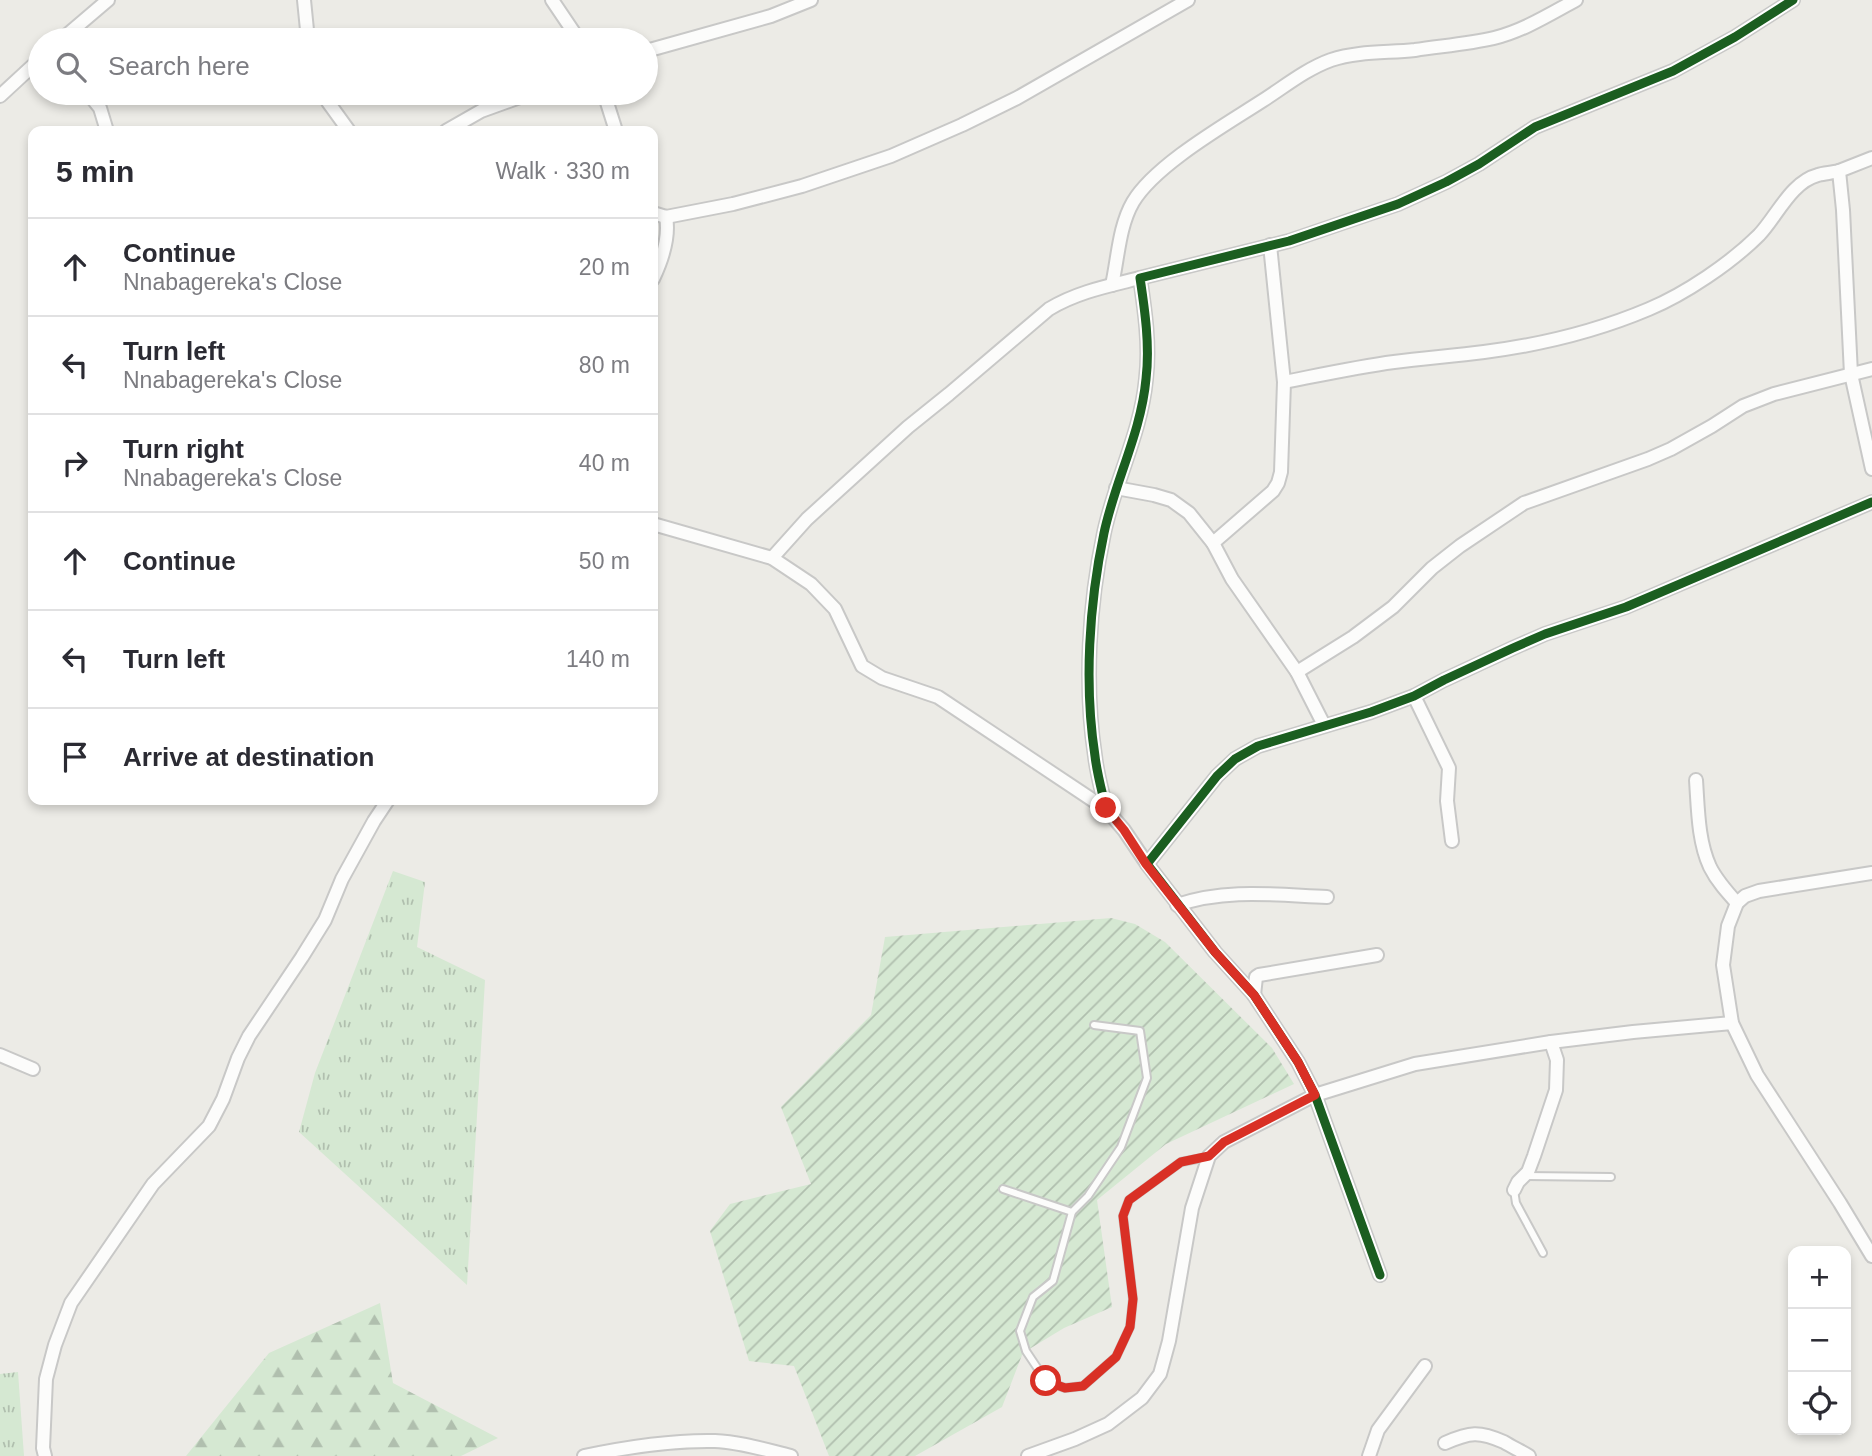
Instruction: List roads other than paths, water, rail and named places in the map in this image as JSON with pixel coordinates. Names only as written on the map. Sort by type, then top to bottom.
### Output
[{"type":"street","points":[[75,28],[108,0]]},
{"type":"street","points":[[304,0],[308,28]]},
{"type":"street","points":[[552,0],[571,28]]},
{"type":"street","points":[[658,48],[771,16],[811,0]]},
{"type":"street","points":[[658,215],[666,217],[733,204],[791,189],[891,156],[1017,98],[1188,0]]},
{"type":"street","points":[[1112,285],[1124,224],[1131,205],[1142,188],[1171,163],[1232,120],[1308,71],[1331,60],[1357,54],[1411,50],[1496,37],[1518,30],[1576,0]]},
{"type":"street","points":[[772,558],[807,519],[900,435],[1049,309],[1065,299],[1289,241],[1398,204],[1479,164],[1535,127],[1673,71],[1735,37],[1793,0]]},
{"type":"street","points":[[0,96],[28,70]]},
{"type":"street","points":[[98,105],[105,126]]},
{"type":"street","points":[[330,105],[345,126]]},
{"type":"street","points":[[455,126],[498,105]]},
{"type":"street","points":[[608,105],[614,126]]},
{"type":"street","points":[[1284,382],[1393,362],[1516,347],[1612,323],[1647,310],[1672,298],[1738,253],[1759,235],[1802,183],[1818,175],[1839,171],[1872,158]]},
{"type":"street","points":[[1839,171],[1851,374],[1872,470]]},
{"type":"street","points":[[658,266],[669,230],[666,217]]},
{"type":"street","points":[[1213,542],[1266,498],[1278,483],[1282,457],[1284,382],[1270,245]]},
{"type":"street","points":[[1106,808],[1092,733],[1092,602],[1104,533],[1133,440],[1146,379],[1145,317],[1140,278]]},
{"type":"street","points":[[1297,672],[1353,638],[1393,607],[1432,568],[1524,503],[1660,454],[1743,406],[1774,394],[1872,369]]},
{"type":"street","points":[[1116,488],[1171,500],[1189,513],[1213,542],[1231,579],[1297,672],[1324,725]]},
{"type":"street","points":[[1146,864],[1217,776],[1235,758],[1258,746],[1371,712],[1414,696],[1545,634],[1626,607],[1872,502]]},
{"type":"street","points":[[658,525],[772,558],[811,584],[835,609],[862,666],[882,678],[938,698],[1106,808],[1177,905],[1254,995],[1298,1062],[1315,1095],[1380,1275]]},
{"type":"street","points":[[1414,696],[1449,768],[1447,801],[1452,841]]},
{"type":"street","points":[[1696,780],[1700,827],[1710,866],[1718,881],[1737,903]]},
{"type":"street","points":[[45,1456],[43,1448],[46,1380],[55,1345],[72,1303],[153,1184],[209,1126],[223,1100],[249,1036],[325,920],[342,879],[385,805]]},
{"type":"street","points":[[1872,873],[1759,891],[1745,896],[1737,903],[1728,926],[1723,965],[1732,1023],[1757,1075],[1872,1256]]},
{"type":"street","points":[[1177,905],[1202,897],[1228,894],[1327,897]]},
{"type":"street","points":[[1254,995],[1255,980],[1259,975],[1377,955]]},
{"type":"street","points":[[1028,1456],[1108,1424],[1142,1398],[1160,1374],[1169,1341],[1192,1208],[1209,1156],[1224,1142],[1315,1095],[1415,1064],[1552,1042],[1732,1023]]},
{"type":"street","points":[[1514,1191],[1534,1156],[1556,1090],[1557,1060],[1552,1042]]},
{"type":"street","points":[[0,1055],[33,1069]]},
{"type":"street","points":[[1369,1456],[1378,1430],[1425,1366]]},
{"type":"street","points":[[1445,1443],[1465,1434],[1480,1433],[1529,1456]]},
{"type":"street","points":[[584,1456],[621,1448],[717,1441],[791,1456]]},
{"type":"lane","points":[[1094,1025],[1140,1031],[1147,1078],[1121,1147],[1087,1196],[1072,1212],[1054,1281],[1033,1297],[1020,1331],[1026,1351],[1046,1381],[1065,1388],[1083,1386],[1116,1357],[1130,1327],[1133,1299],[1123,1216],[1129,1200],[1181,1162],[1209,1156]]},
{"type":"lane","points":[[1524,1176],[1611,1177]]},
{"type":"lane","points":[[1003,1189],[1072,1212]]},
{"type":"lane","points":[[1514,1191],[1516,1203],[1543,1253]]}]
